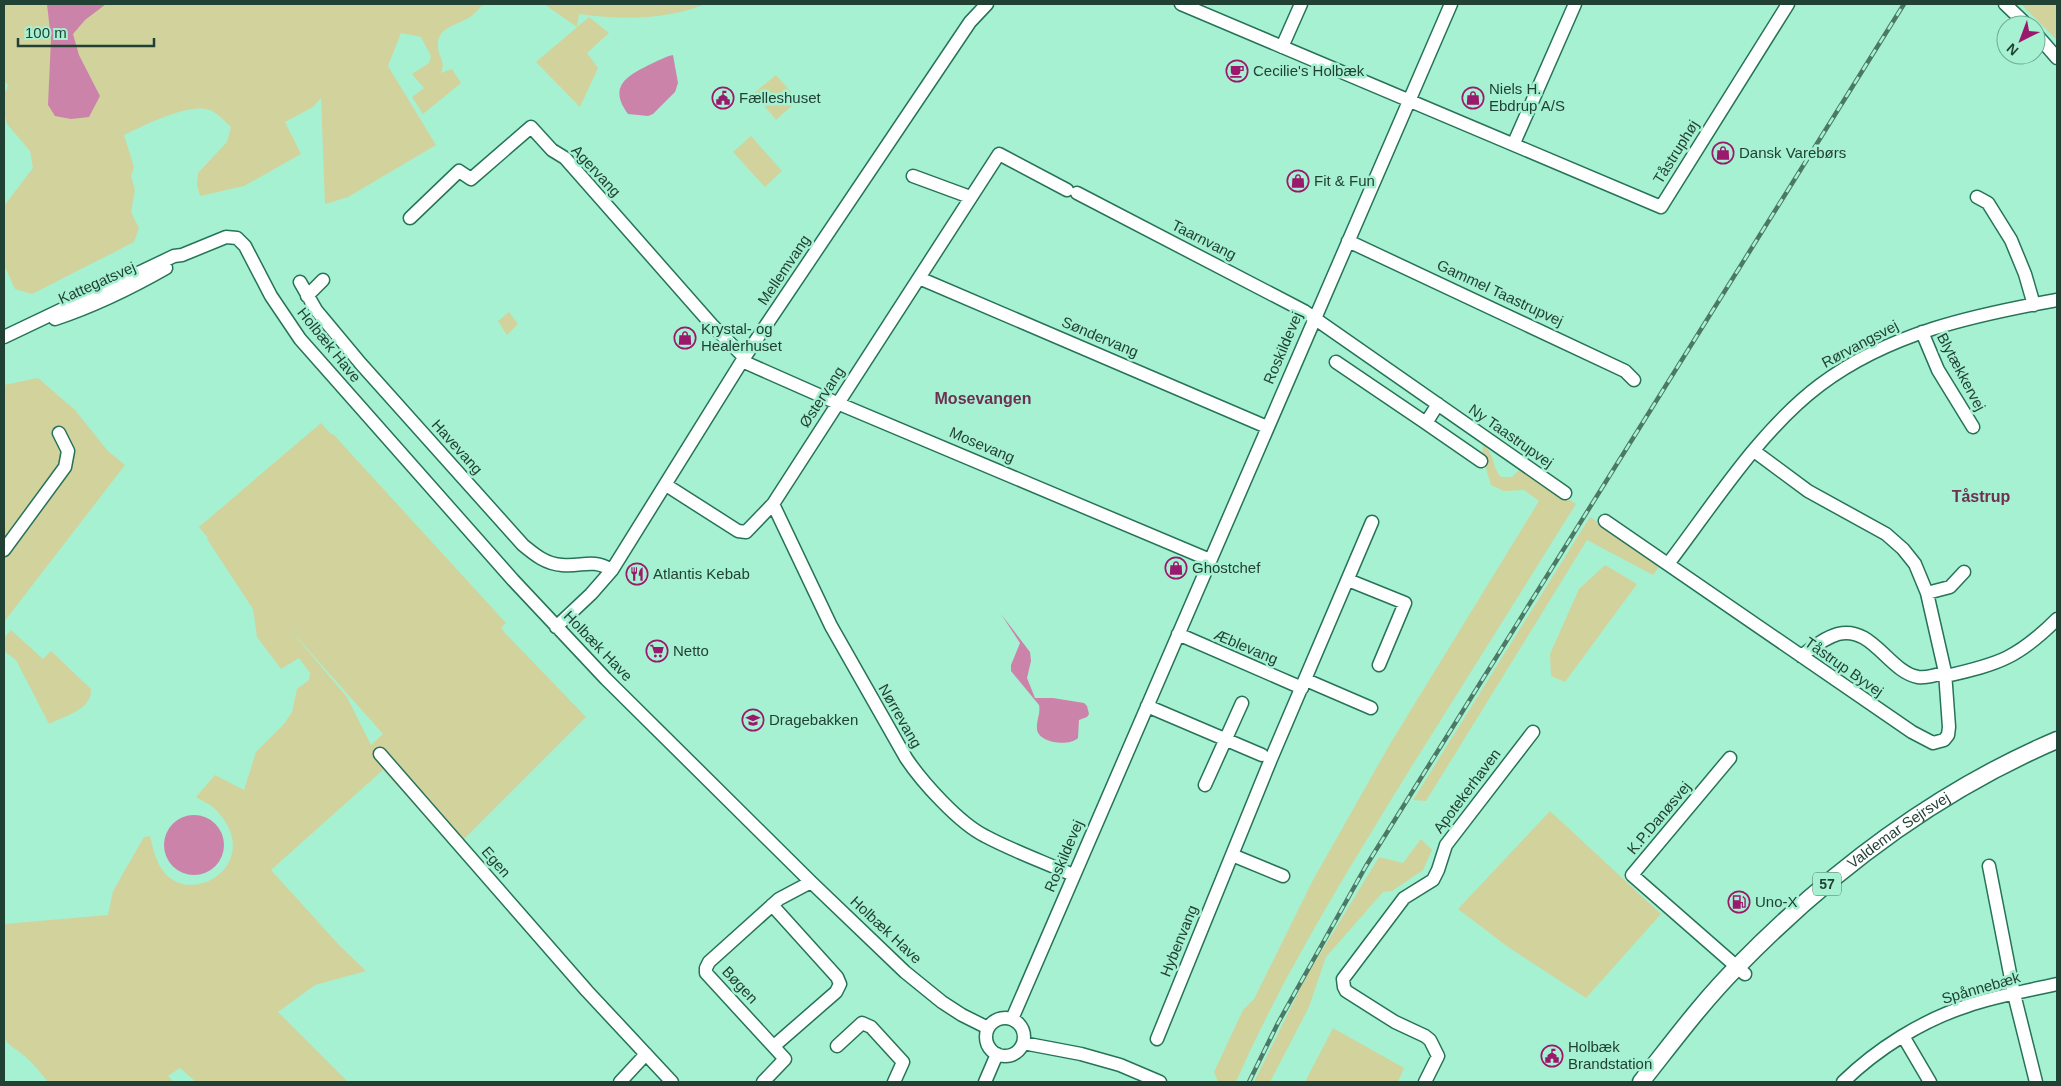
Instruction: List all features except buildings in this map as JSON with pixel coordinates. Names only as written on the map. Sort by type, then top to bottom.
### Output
[{"type":"main road","name":"Valdemar Sejrsvej","points":[[1641,1082],[1683,1028],[1741,970],[1804,902],[1880,841],[1968,785],[2057,740]]},
{"type":"main road","name":"Valdemar Sejrsvej","points":[[1651,1082],[1741,970],[1809,908],[1887,850],[1974,793],[2057,750]]},
{"type":"street","name":"Mellemvang","points":[[556,627],[591,594],[612,570],[743,359],[970,22],[987,4]]},
{"type":"street","points":[[1181,4],[1409,99]]},
{"type":"street","points":[[1282,47],[1301,4]]},
{"type":"street","name":"Roskildevej","points":[[1012,1019],[1451,4]]},
{"type":"street","points":[[1514,143],[1575,4]]},
{"type":"street","name":"Tåstruphøj","points":[[1409,99],[1661,207],[1788,4]]},
{"type":"street","points":[[2005,4],[2017,15]]},
{"type":"street","points":[[2046,45],[2057,58]]},
{"type":"street","name":"Agervang","points":[[410,218],[459,171],[471,179],[532,128],[552,150],[565,158],[743,359]]},
{"type":"street","name":"Østervang","points":[[666,485],[743,532],[748,529],[773,504],[999,154],[1072,192]]},
{"type":"street","points":[[913,176],[970,197]]},
{"type":"street","name":"Taarnvang","points":[[1072,192],[1304,311],[1314,318]]},
{"type":"street","points":[[1977,197],[1988,203],[2011,240],[2026,274],[2034,304]]},
{"type":"street","name":"Kattegatsvej","points":[[4,337],[174,256],[182,255],[226,237],[237,238]]},
{"type":"street","name":"Holbæk Have","points":[[237,238],[245,246],[271,296],[300,339],[556,627],[606,680],[811,882],[922,986],[962,1015],[988,1028]]},
{"type":"street","name":"Gammel Taastrupvej","points":[[1348,241],[1625,371],[1634,380]]},
{"type":"street","name":"Kattegatsvej","points":[[20,330],[73,313],[134,286],[177,261],[182,255]]},
{"type":"street","name":"Søndervang","points":[[919,278],[1267,427]]},
{"type":"street","points":[[307,296],[323,280]]},
{"type":"street","name":"Havevang","points":[[300,282],[316,310],[361,364],[523,545],[548,562],[562,565],[597,563],[612,570]]},
{"type":"street","name":"Rørvangsvej","points":[[1668,564],[1754,451],[1784,418],[1820,385],[1851,364],[1882,348],[1922,332],[1954,322],[2057,300]]},
{"type":"street","name":"Ny Taastrupvej","points":[[1314,318],[1566,493]]},
{"type":"street","name":"Blytækkervej","points":[[1922,332],[1940,374],[1973,427]]},
{"type":"street","name":"Mosevang","points":[[743,359],[837,403],[1210,560]]},
{"type":"street","points":[[1336,362],[1481,461]]},
{"type":"street","points":[[1426,423],[1438,404]]},
{"type":"street","points":[[4,550],[65,467],[68,451],[58,433]]},
{"type":"street","name":"Tåstrup Byvej","points":[[1604,521],[1871,706],[1933,743],[1944,740],[1949,731],[1946,674],[1927,593],[1916,564],[1886,534],[1808,491],[1754,451]]},
{"type":"street","name":"Nørrevang","points":[[773,504],[831,626],[915,771],[946,805],[984,836],[1074,875]]},
{"type":"street","name":"Hybenvang","points":[[1157,1039],[1232,855],[1266,757],[1304,684],[1372,522]]},
{"type":"street","points":[[1927,593],[1950,587],[1964,572]]},
{"type":"street","points":[[1348,580],[1405,603],[1379,665]]},
{"type":"street","points":[[1801,656],[1832,636],[1846,633],[1864,638],[1911,675],[1923,677],[1978,670],[2009,658],[2036,640],[2057,618]]},
{"type":"street","name":"Æblevang","points":[[1178,634],[1304,684]]},
{"type":"street","points":[[1304,684],[1371,708]]},
{"type":"street","points":[[1205,785],[1242,703]]},
{"type":"street","points":[[1147,706],[1266,757]]},
{"type":"street","name":"Apotekerhaven","points":[[1425,1082],[1438,1056],[1428,1038],[1396,1022],[1350,994],[1344,987],[1343,979],[1404,898],[1433,880],[1446,845],[1533,732]]},
{"type":"street","name":"Egen","points":[[380,754],[587,991],[672,1082]]},
{"type":"street","name":"K.P.Danøsvej","points":[[1730,758],[1632,875],[1741,970]]},
{"type":"street","points":[[1232,855],[1283,876]]},
{"type":"street","points":[[1990,866],[2014,994],[2036,1082]]},
{"type":"street","name":"Bøgen","points":[[764,1082],[785,1059],[706,970],[708,962],[772,905],[786,894],[811,882]]},
{"type":"street","points":[[772,905],[837,977],[840,984],[836,992],[774,1046]]},
{"type":"street","name":"Spånnebæk","points":[[1843,1082],[1869,1059],[1928,1022],[1967,1006],[2057,984]]},
{"type":"street","points":[[998,1019],[1012,1019],[1017,1022],[1024,1032],[1023,1043],[1020,1049],[1010,1056],[997,1054],[991,1050],[987,1043],[986,1035],[988,1028],[998,1019]]},
{"type":"street","points":[[837,1046],[862,1023],[871,1027],[903,1062],[894,1082]]},
{"type":"street","points":[[1903,1036],[1930,1082]]},
{"type":"street","points":[[1023,1043],[1081,1054],[1112,1063],[1160,1082]]},
{"type":"street","points":[[620,1082],[646,1054]]},
{"type":"street","points":[[985,1082],[997,1054]]},
{"type":"green space","points":[[4,4],[62,4],[48,7],[100,96],[79,55],[74,38],[67,26],[106,4],[484,4],[472,16],[440,35],[438,47],[443,63],[441,73],[452,69],[461,83],[423,114],[412,97],[424,88],[412,74],[429,63],[431,56],[421,37],[401,33],[388,66],[436,145],[348,197],[325,204],[321,98],[313,107],[285,122],[301,154],[244,186],[200,196],[197,185],[198,173],[227,142],[231,127],[213,111],[201,108],[166,116],[124,135],[134,167],[131,176],[135,190],[131,212],[139,228],[134,242],[32,294],[15,289],[4,265],[4,206],[33,168],[30,151],[7,124],[4,111],[4,89],[6,91],[8,85],[4,80]]},
{"type":"green space","points":[[544,4],[706,4],[659,16],[627,18],[579,14],[577,27]]},
{"type":"green space","points":[[2021,4],[2057,4],[2057,40],[2046,29],[2046,15],[2032,15]]},
{"type":"green space","points":[[589,17],[609,33],[587,53],[598,68],[580,107],[536,62]]},
{"type":"green space","points":[[776,75],[798,100],[776,120],[754,93]]},
{"type":"green space","points":[[751,136],[782,171],[765,187],[733,152]]},
{"type":"green space","points":[[509,312],[518,324],[507,335],[498,321]]},
{"type":"green space","points":[[38,378],[75,410],[107,450],[125,465],[4,622],[4,385]]},
{"type":"green space","points":[[321,423],[506,623],[501,628],[505,633],[586,717],[454,849],[383,770],[271,870],[340,946],[366,971],[315,985],[278,1012],[348,1082],[196,1082],[180,1068],[168,1076],[174,1082],[48,1082],[29,1060],[4,1038],[4,924],[108,915],[113,891],[144,837],[150,836],[161,868],[174,880],[189,885],[204,883],[218,875],[229,863],[233,847],[229,829],[215,809],[196,797],[215,775],[244,790],[256,752],[284,724],[292,712],[297,689],[309,680],[310,673],[299,658],[281,669],[257,637],[253,609],[199,527]],"holes":[[[286,625],[383,734],[371,745],[347,697]]]},
{"type":"green space","points":[[1483,445],[1490,453],[1501,477],[1512,477],[1521,468],[1576,504],[1335,892],[1273,1005],[1236,1082],[1218,1082],[1214,1072],[1243,1010],[1254,999],[1313,880],[1390,744],[1539,501],[1524,490],[1504,491],[1491,485],[1482,456]]},
{"type":"green space","points":[[1590,517],[1661,564],[1653,575],[1587,540],[1426,801],[1413,800]]},
{"type":"green space","points":[[1605,565],[1637,584],[1565,682],[1551,676],[1550,654],[1579,589]]},
{"type":"green space","points":[[11,630],[43,659],[51,651],[91,689],[87,702],[82,707],[70,715],[49,724],[16,660],[4,651],[4,638]]},
{"type":"green space","points":[[1550,811],[1661,914],[1586,998],[1508,947],[1458,909]]},
{"type":"green space","points":[[1421,839],[1432,850],[1423,870],[1392,891],[1383,892],[1326,957],[1309,1007],[1270,1082],[1254,1082],[1306,977],[1379,857],[1403,863]]},
{"type":"green space","points":[[1333,1028],[1404,1068],[1398,1082],[1305,1082]]},
{"type":"shaded area","points":[[47,4],[106,4],[85,20],[73,34],[79,55],[100,96],[89,117],[71,119],[55,116],[48,105],[51,39]]},
{"type":"shaded area","points":[[673,55],[678,83],[675,92],[653,114],[648,116],[628,114],[622,105],[620,96],[620,89],[623,83],[642,68]]},
{"type":"shaded area","points":[[1001,614],[1030,652],[1031,661],[1027,678],[1035,698],[1053,698],[1084,703],[1087,706],[1089,714],[1087,717],[1079,720],[1078,738],[1074,741],[1055,742],[1043,738],[1039,734],[1037,726],[1039,705],[1011,671],[1011,665],[1020,643]]},
{"type":"shaded area","points":[[194,815],[211,820],[219,828],[224,845],[219,862],[211,870],[194,875],[177,870],[169,862],[164,845],[169,828],[177,820]]},
{"type":"railway","points":[[1249,1082],[1278,1023],[1366,866],[1904,4]]},
{"type":"place","name":"Cecilie's Holbæk","points":[[1237,71]]},
{"type":"place","name":"Fælleshuset","points":[[723,98]]},
{"type":"place","name":"Niels H. Ebdrup A/S","points":[[1473,98]]},
{"type":"place","name":"Dansk Varebørs","points":[[1723,153]]},
{"type":"place","name":"Fit & Fun","points":[[1298,181]]},
{"type":"place","name":"Krystal- og Healerhuset","points":[[685,338]]},
{"type":"place","name":"Ghostchef","points":[[1176,568]]},
{"type":"place","name":"Atlantis Kebab","points":[[637,574]]},
{"type":"place","name":"Netto","points":[[657,651]]},
{"type":"place","name":"Dragebakken","points":[[753,720]]},
{"type":"place","name":"Uno-X","points":[[1739,902]]},
{"type":"place","name":"Holbæk Brandstation","points":[[1552,1056]]},
{"type":"district","name":"Mosevangen","points":[[983,398]]},
{"type":"district","name":"Tåstrup","points":[[1981,496]]}]
